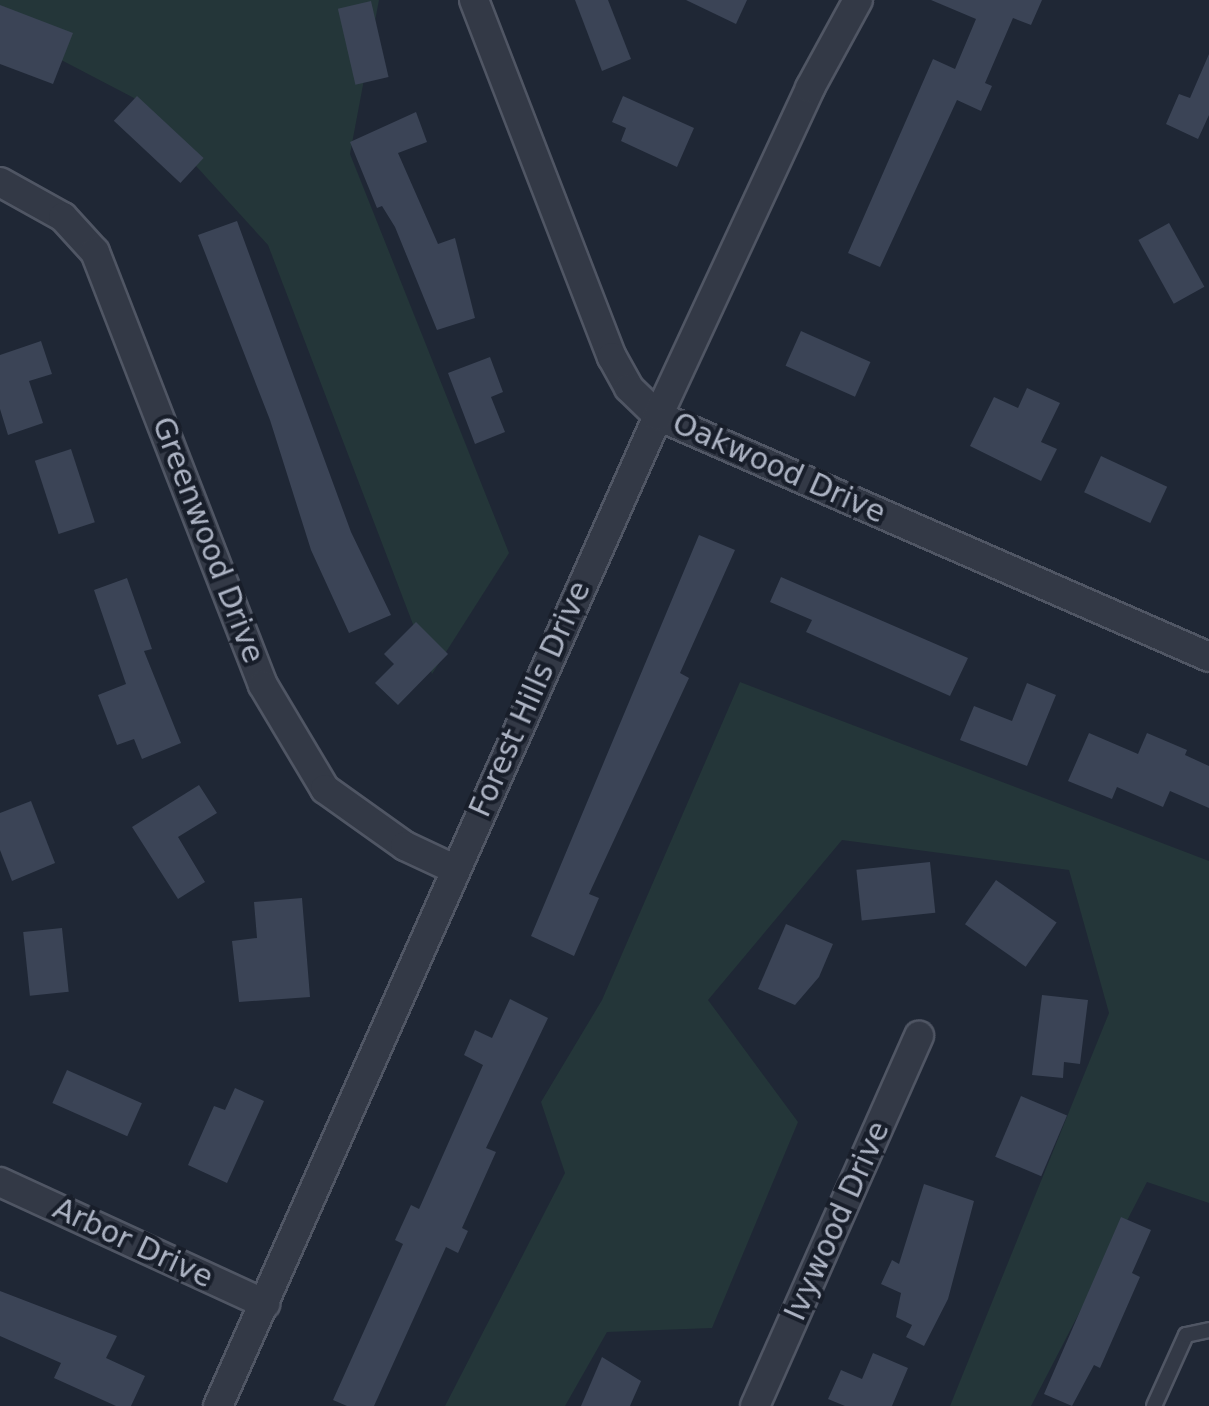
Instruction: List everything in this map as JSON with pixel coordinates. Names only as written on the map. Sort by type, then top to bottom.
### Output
[{"type":"street","name":"Oakwood Drive","points":[[474,0],[612,357],[629,388],[658,416],[1209,656]]},
{"type":"street","name":"Forest Hills Drive","points":[[218,1406],[658,416],[810,88],[858,0]]},
{"type":"street","name":"Greenwood Drive","points":[[0,182],[63,217],[95,252],[263,685],[324,789],[405,846],[454,869]]},
{"type":"street","name":"Ivywood Drive","points":[[755,1406],[920,1036]]},
{"type":"street","name":"Arbor Drive","points":[[0,1182],[265,1304]]},
{"type":"lane","points":[[1154,1406],[1186,1334],[1209,1330]]},
{"type":"shaded area","points":[[0,0],[379,0],[350,154],[509,553],[432,674],[268,245],[134,98],[0,28]]},
{"type":"shaded area","points":[[740,682],[1209,861],[1209,1203],[1147,1182],[1031,1406],[950,1406],[1109,1013],[1069,870],[842,840],[708,1000],[798,1122],[712,1328],[607,1332],[565,1406],[445,1406],[565,1173],[541,1102],[602,1000]]},
{"type":"building","points":[[575,0],[608,0],[631,59],[602,71]]},
{"type":"building","points":[[686,0],[747,0],[736,24]]},
{"type":"building","points":[[931,0],[1042,0],[1031,25],[1013,18],[985,83],[992,86],[981,111],[957,100],[880,267],[848,253],[933,59],[955,69],[976,19]]},
{"type":"building","points":[[371,1],[389,77],[355,85],[338,9]]},
{"type":"building","points":[[0,5],[73,33],[53,84],[0,64]]},
{"type":"building","points":[[1209,54],[1209,115],[1198,139],[1166,124],[1179,94],[1190,98]]},
{"type":"building","points":[[137,96],[204,158],[180,183],[114,121]]},
{"type":"building","points":[[623,96],[694,128],[677,167],[621,141],[626,128],[612,122]]},
{"type":"building","points":[[416,112],[427,142],[398,153],[438,244],[455,238],[475,318],[437,330],[395,227],[382,206],[377,208],[350,142]]},
{"type":"building","points":[[237,221],[351,532],[391,615],[349,633],[311,550],[270,420],[198,235]]},
{"type":"building","points":[[1169,223],[1204,287],[1174,304],[1138,240]]},
{"type":"building","points":[[801,331],[870,362],[855,397],[786,366]]},
{"type":"building","points":[[41,341],[52,374],[29,381],[43,423],[8,435],[0,409],[0,355]]},
{"type":"building","points":[[490,357],[503,392],[491,397],[505,432],[475,444],[448,373]]},
{"type":"building","points":[[1027,388],[1060,403],[1041,442],[1057,449],[1041,481],[970,446],[994,397],[1018,408]]},
{"type":"building","points":[[71,449],[95,522],[59,534],[35,461]]},
{"type":"building","points":[[1101,456],[1167,487],[1150,523],[1084,492]]},
{"type":"building","points":[[699,535],[735,550],[680,673],[689,678],[589,894],[599,898],[574,956],[531,936]]},
{"type":"building","points":[[781,577],[968,658],[950,696],[806,632],[812,620],[770,602]]},
{"type":"building","points":[[127,578],[152,649],[144,651],[181,743],[142,759],[134,739],[117,745],[98,695],[126,684],[94,590]]},
{"type":"building","points":[[416,622],[448,654],[398,705],[375,683],[394,664],[384,654]]},
{"type":"building","points":[[1027,683],[1056,695],[1027,766],[960,740],[974,706],[1012,721]]},
{"type":"building","points":[[1089,733],[1138,754],[1147,733],[1187,750],[1185,755],[1209,766],[1209,808],[1170,791],[1163,807],[1117,787],[1112,799],[1068,781]]},
{"type":"building","points":[[199,785],[217,813],[178,837],[205,882],[178,899],[132,827]]},
{"type":"building","points":[[31,801],[55,863],[12,881],[0,850],[0,813]]},
{"type":"building","points":[[930,862],[935,913],[862,920],[856,870]]},
{"type":"building","points":[[996,880],[1057,922],[1026,967],[965,924]]},
{"type":"building","points":[[302,898],[310,997],[239,1002],[232,941],[257,938],[254,902]]},
{"type":"building","points":[[786,924],[833,944],[819,977],[795,1005],[758,989]]},
{"type":"building","points":[[62,928],[69,992],[30,996],[23,932]]},
{"type":"building","points":[[1042,995],[1088,1000],[1080,1064],[1064,1062],[1063,1078],[1032,1075]]},
{"type":"building","points":[[510,999],[548,1018],[486,1148],[496,1152],[462,1228],[468,1231],[458,1253],[446,1247],[374,1406],[347,1406],[333,1400],[403,1244],[395,1240],[411,1205],[419,1209],[483,1065],[464,1055],[475,1030],[492,1038]]},
{"type":"building","points":[[67,1070],[142,1103],[127,1136],[52,1103]]},
{"type":"building","points":[[235,1088],[264,1101],[227,1183],[188,1165],[214,1106],[225,1110]]},
{"type":"building","points":[[1021,1096],[1067,1116],[1041,1176],[995,1157]]},
{"type":"building","points":[[924,1184],[974,1201],[948,1299],[924,1346],[906,1337],[912,1325],[896,1317],[901,1293],[881,1284],[892,1260],[899,1264]]},
{"type":"building","points":[[1121,1217],[1151,1230],[1132,1273],[1140,1277],[1100,1368],[1094,1365],[1072,1406],[1044,1394]]},
{"type":"building","points":[[0,1291],[117,1336],[106,1358],[145,1376],[131,1406],[116,1406],[54,1378],[61,1363],[0,1336]]},
{"type":"building","points":[[873,1353],[908,1368],[892,1406],[845,1406],[828,1399],[841,1370],[862,1379]]},
{"type":"building","points":[[602,1357],[641,1381],[630,1406],[581,1406]]}]
